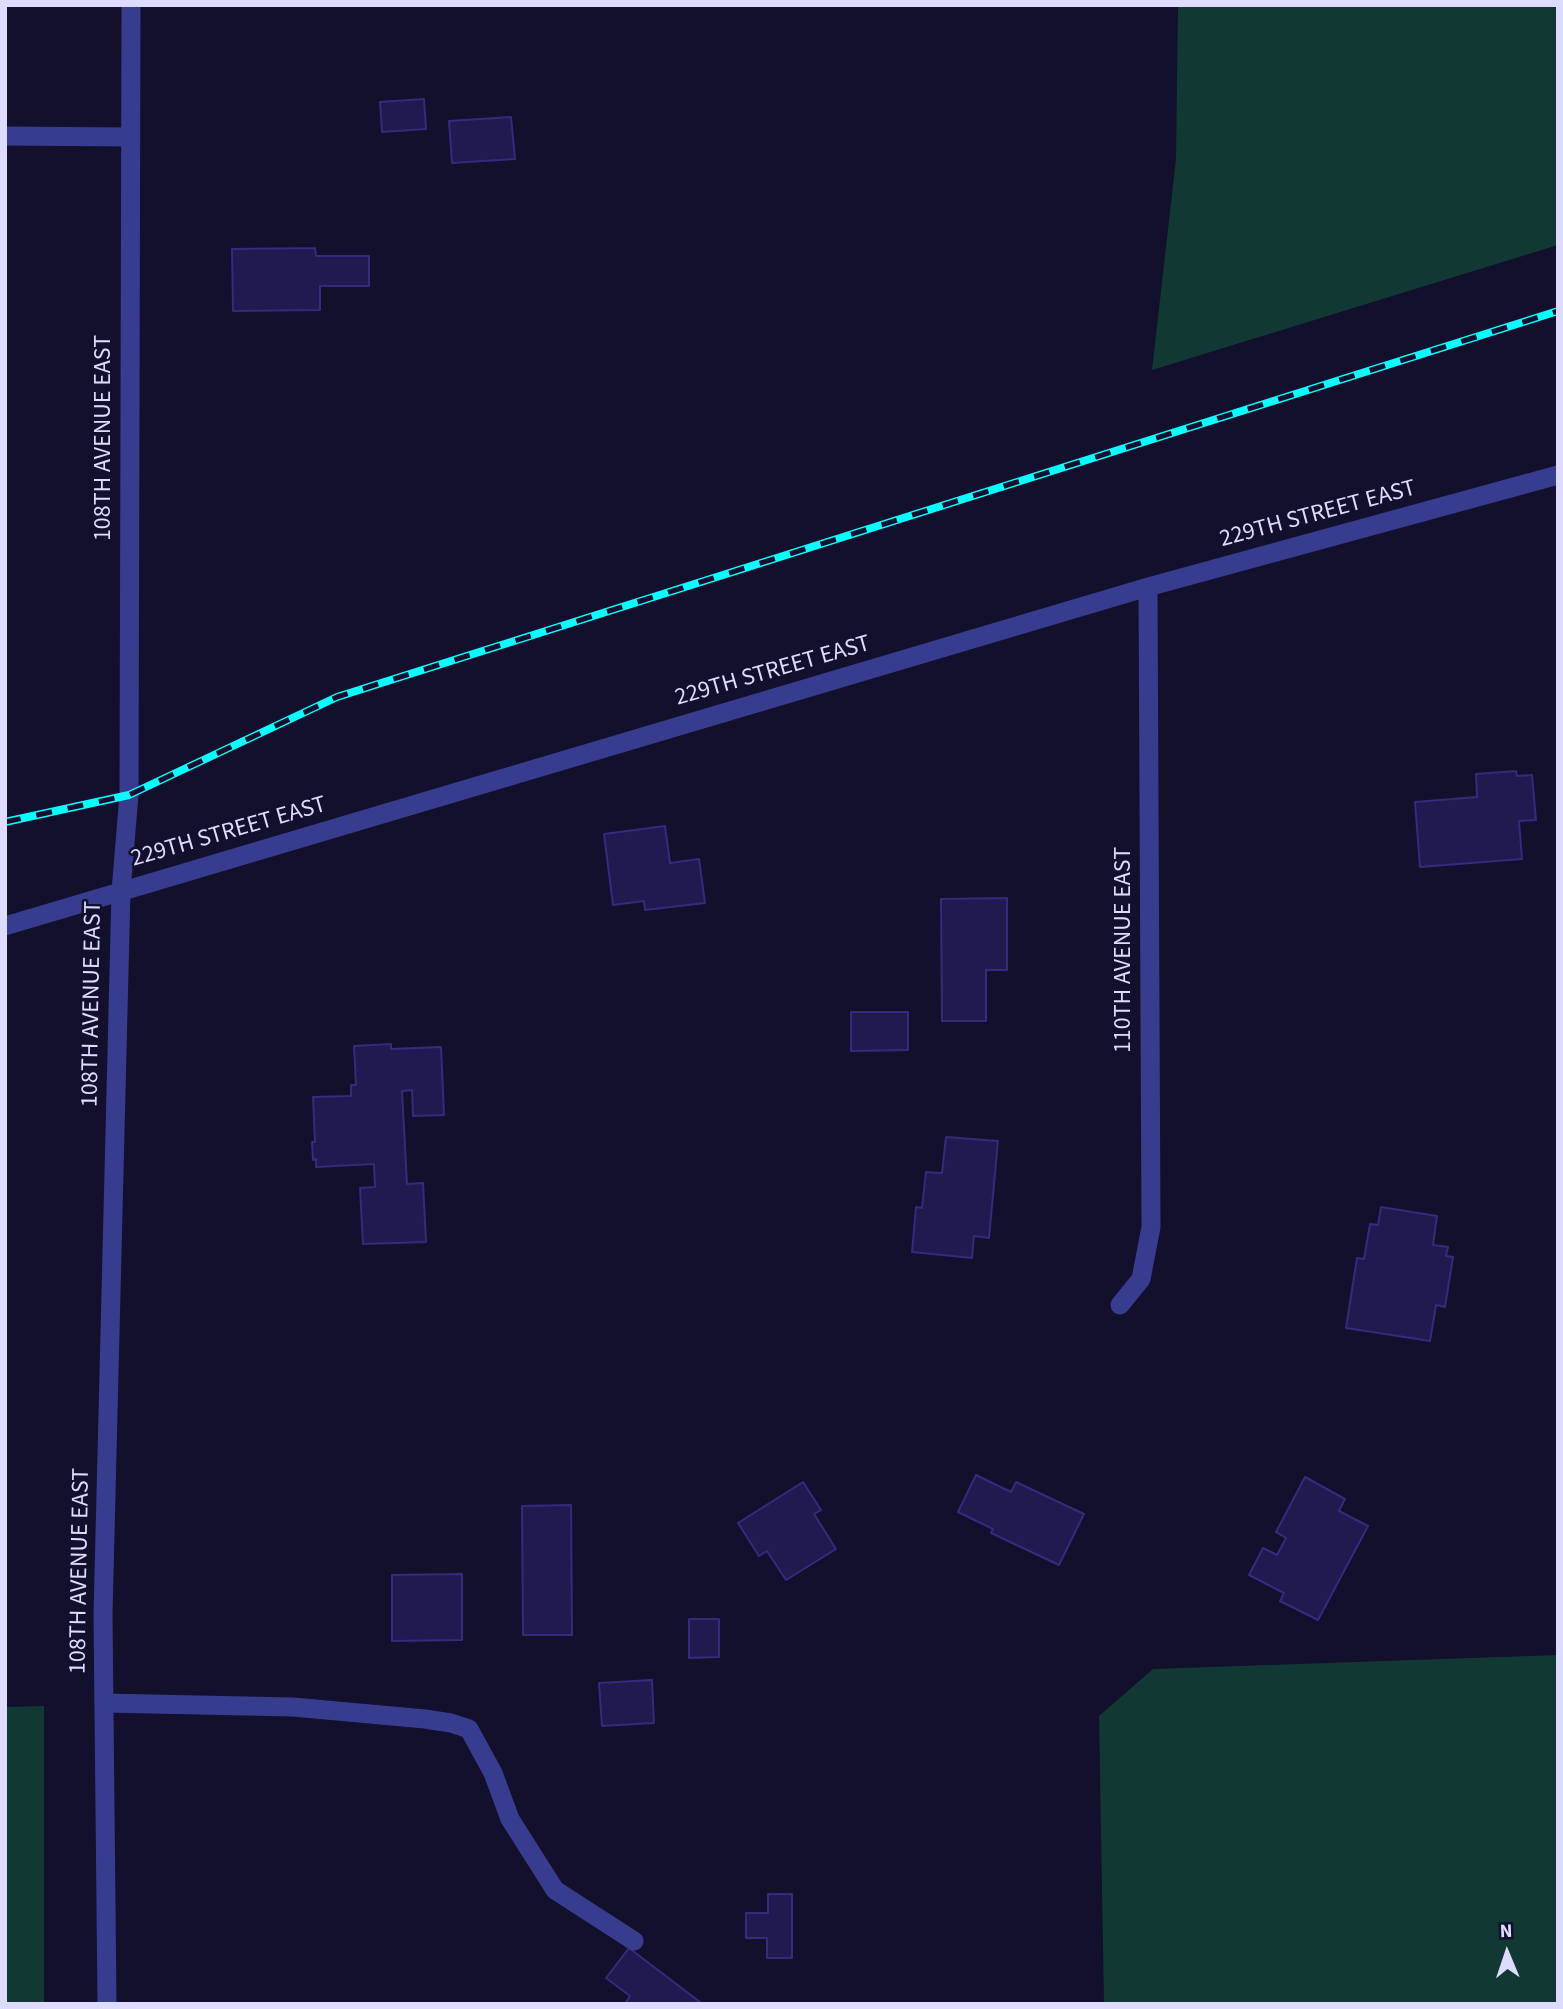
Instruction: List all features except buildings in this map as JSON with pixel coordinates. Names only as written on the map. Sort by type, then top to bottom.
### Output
[{"type":"street","name":"108TH AVENUE EAST","points":[[107,2004],[103,1614],[121,891],[129,781],[131,5]]},
{"type":"street","points":[[5,136],[130,137]]},
{"type":"street","name":"229TH STREET EAST","points":[[5,926],[1148,587],[1558,475]]},
{"type":"street","name":"110TH AVENUE EAST","points":[[1120,1305],[1141,1279],[1151,1227],[1148,587]]},
{"type":"street","points":[[104,1703],[293,1707],[425,1719],[469,1728],[493,1773],[510,1819],[555,1890],[634,1941]]},
{"type":"green space","points":[[1178,5],[1558,5],[1558,245],[1152,370],[1176,159]]},
{"type":"green space","points":[[1558,1655],[1558,2004],[1104,2004],[1099,1716],[1153,1669]]},
{"type":"green space","points":[[44,1706],[44,2004],[5,2004],[5,1707]]},
{"type":"railway","points":[[5,822],[129,795],[337,697],[1558,311]]}]
